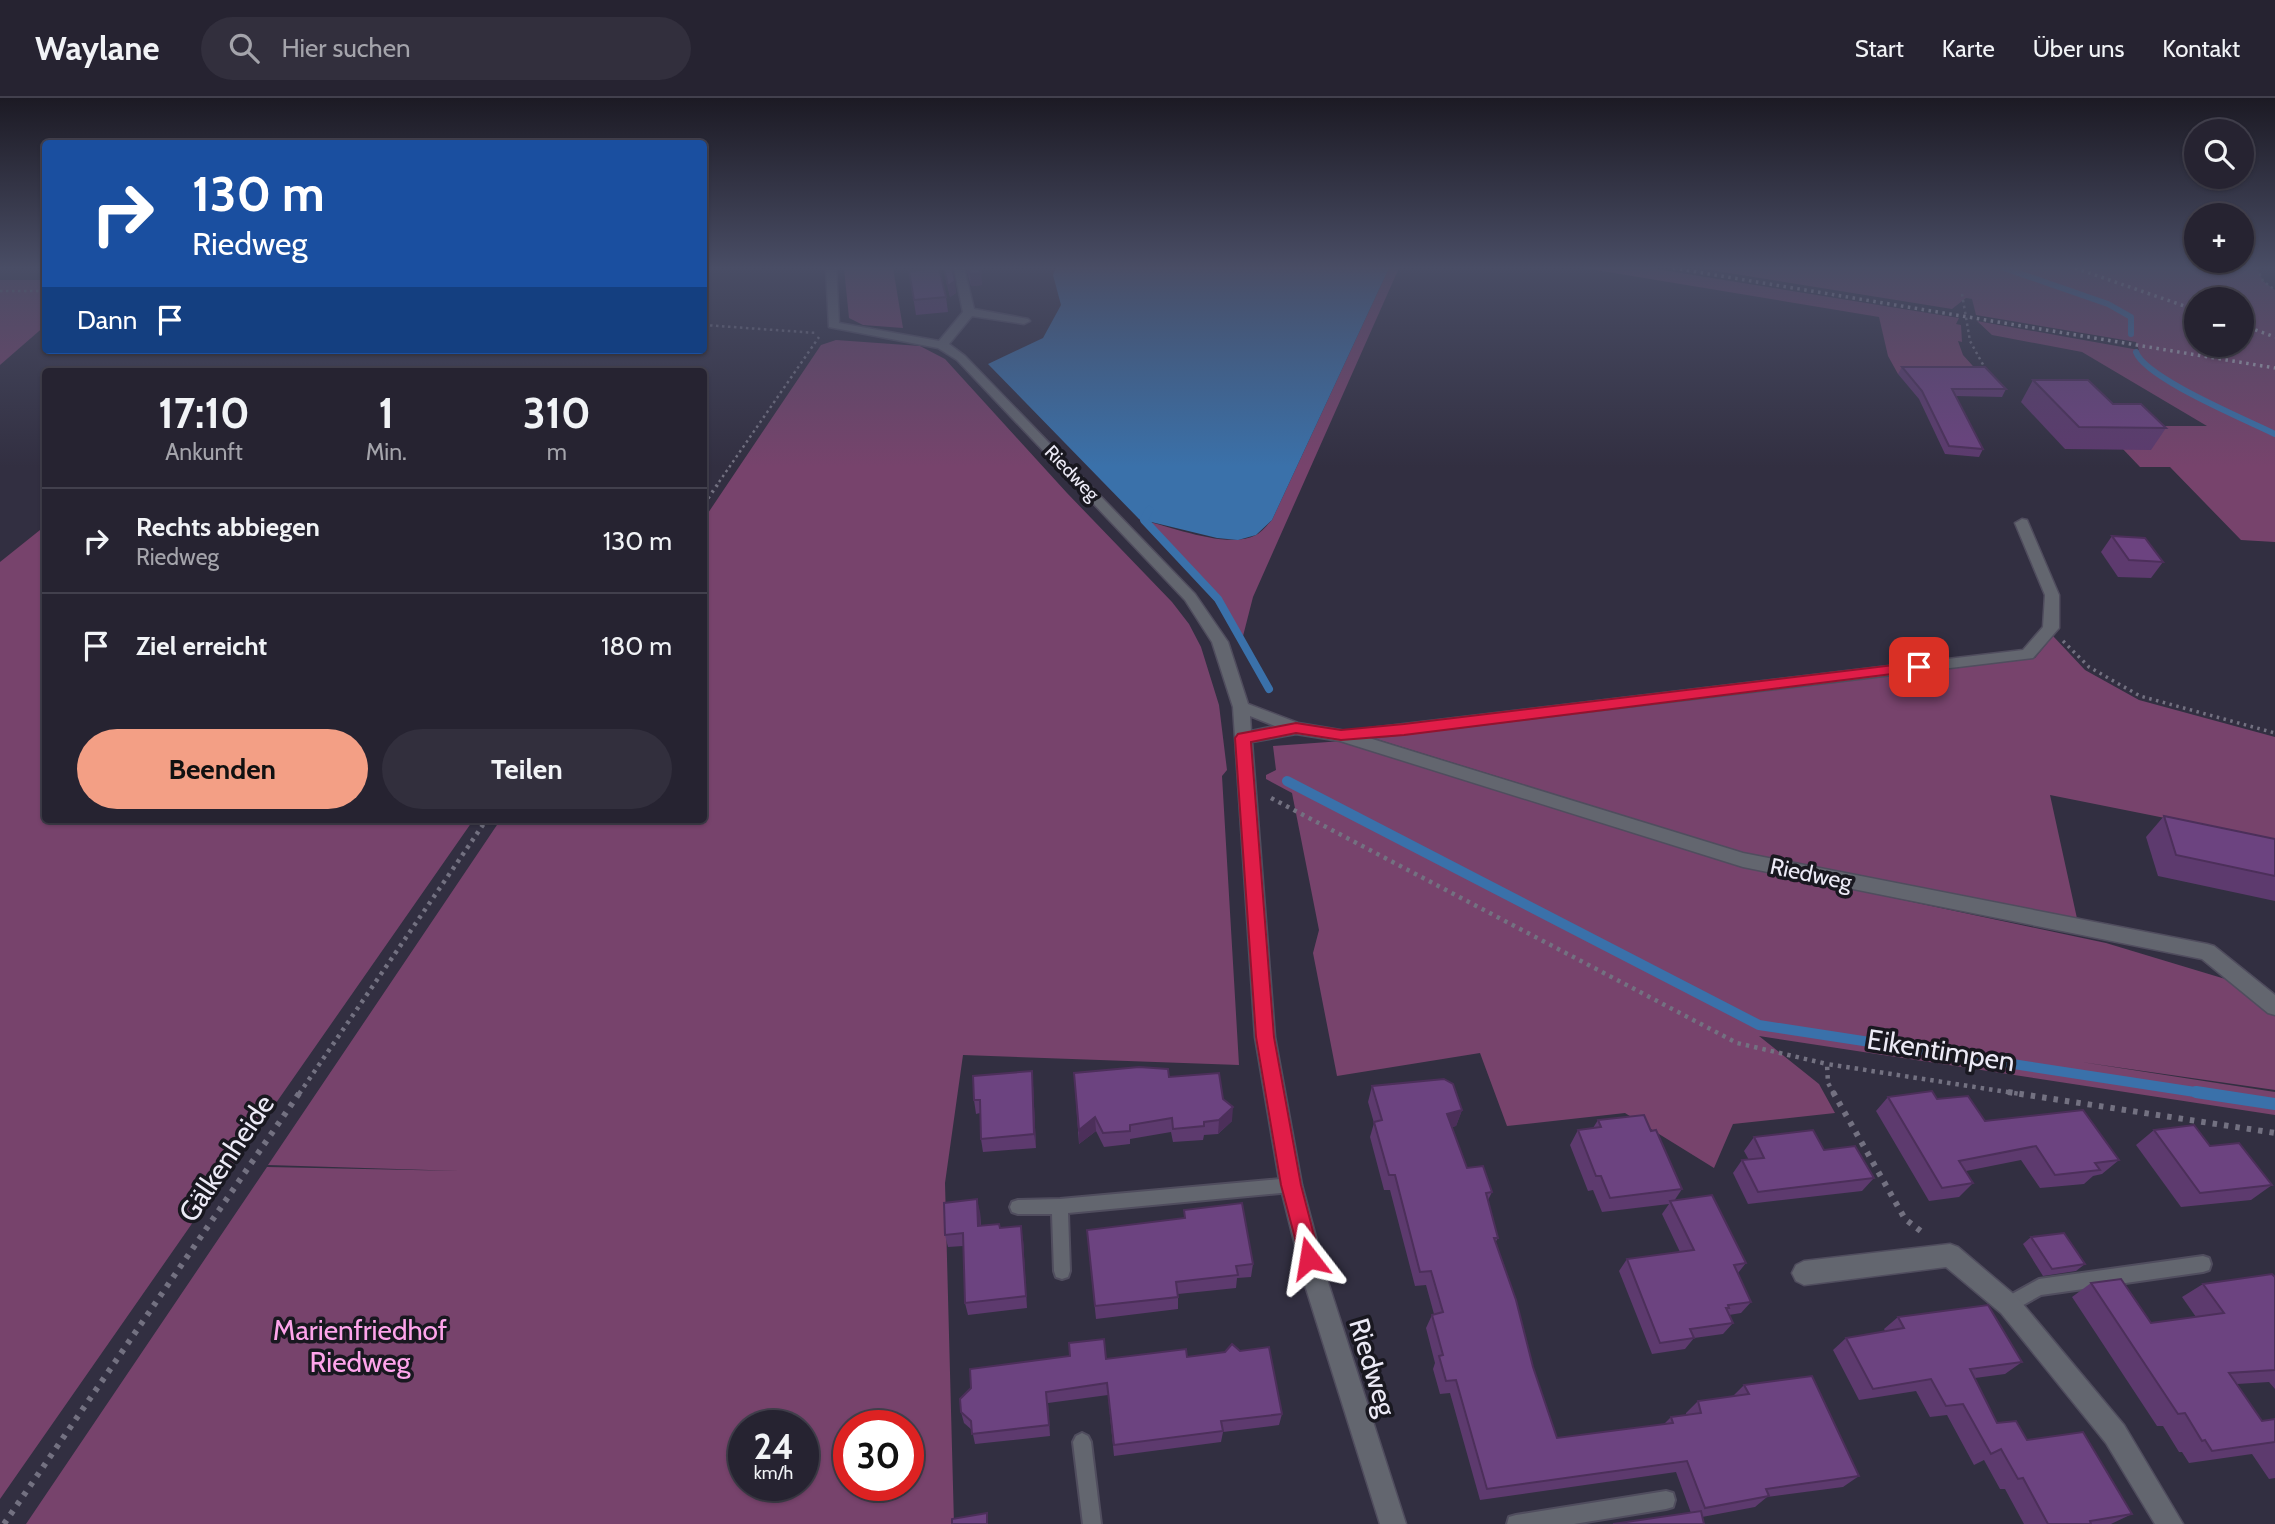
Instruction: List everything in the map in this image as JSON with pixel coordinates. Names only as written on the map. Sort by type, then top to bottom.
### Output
[{"type":"street","name":"Riedweg","points":[[868,335],[942,345],[961,358],[1191,597],[1220,642],[1241,707],[1265,1037],[1291,1185],[1316,1282],[1393,1524]]},
{"type":"street","points":[[942,345],[952,335]]},
{"type":"street","points":[[2022,523],[2052,594],[2051,628]]},
{"type":"street","name":"Riedweg","points":[[1341,735],[2028,654],[2051,628]]},
{"type":"street","name":"Riedweg","points":[[1241,707],[1296,728],[1341,735],[1743,860],[2207,952],[2275,1007]]},
{"type":"street","name":"Riedweg","points":[[1243,738],[1296,728]]},
{"type":"street","points":[[1804,1273],[1950,1255],[2009,1305],[2115,1434],[2170,1524]]},
{"type":"lane","points":[[1018,1207],[1060,1206],[1291,1185]]},
{"type":"lane","points":[[1060,1206],[1062,1271]]},
{"type":"lane","points":[[2009,1305],[2039,1287],[2203,1264]]},
{"type":"lane","points":[[1082,1441],[1092,1524]]},
{"type":"lane","points":[[1516,1524],[1666,1500]]},
{"type":"path","points":[[707,500],[824,335]]},
{"type":"path","points":[[1968,335],[1970,349],[1991,376]]},
{"type":"path","points":[[2051,628],[2089,667],[2140,696],[2275,733]]},
{"type":"path","name":"Eikentimpen","points":[[1246,785],[1737,1043],[1827,1065],[2275,1133]]},
{"type":"path","name":"Gälkenheide","points":[[4,1524],[485,823]]},
{"type":"path","points":[[1827,1065],[1828,1083],[1905,1219],[1950,1255]]},
{"type":"green space","points":[[0,335],[35,335],[0,365]]},
{"type":"green space","points":[[1358,335],[1369,335],[1253,597],[1242,640],[1207,592],[1139,519],[1198,535],[1230,540],[1256,535],[1272,520]]},
{"type":"green space","points":[[1883,335],[1962,335],[1962,342],[1958,341],[1963,355],[1981,375],[1898,374],[1888,356]]},
{"type":"green space","points":[[1992,335],[2053,335],[2139,350],[2136,342],[2092,335],[2184,335],[2184,357],[2254,357],[2254,335],[2275,335],[2275,542],[2241,540],[2170,467],[2140,467],[2121,447],[2128,426],[2207,426],[2082,352]]},
{"type":"green space","name":"Marienfriedhof Riedweg","points":[[836,340],[920,346],[945,359],[1067,493],[1172,602],[1189,624],[1201,647],[1219,705],[1227,770],[1222,776],[1239,1065],[963,1055],[945,1183],[954,1524],[26,1524],[267,1167],[461,1171],[268,1165],[498,823],[707,823],[707,515],[821,345]]},
{"type":"green space","points":[[42,528],[42,823],[471,823],[0,1499],[0,562]]},
{"type":"green space","points":[[2053,636],[2085,670],[2139,700],[2275,737],[2275,840],[2050,795],[2078,923],[1745,853],[1373,738],[2035,658]]},
{"type":"green space","points":[[1342,741],[1742,866],[2106,943],[2275,994],[2275,1090],[2081,1062],[2275,1092],[2275,1115],[1759,1036],[1819,1084],[1835,1113],[1733,1124],[1714,1168],[1625,1113],[1507,1126],[1480,1053],[1337,1076],[1313,953],[1319,930],[1292,793],[1266,779],[1266,775],[1276,770],[1273,746]]},
{"type":"water","points":[[1045,335],[1358,335],[1272,520],[1256,535],[1238,540],[1217,538],[1139,519],[988,364],[1043,338]]},
{"type":"building","points":[[1902,367],[1985,367],[2006,389],[1952,389],[1983,449],[1949,446],[1922,391]]},
{"type":"building","points":[[2033,380],[2088,380],[2113,404],[2141,404],[2166,428],[2079,427]]},
{"type":"building","points":[[2112,536],[2145,538],[2163,562],[2129,560]]},
{"type":"building","points":[[2164,816],[2275,839],[2275,876],[2176,855]]},
{"type":"building","points":[[1139,1067],[1168,1069],[1169,1077],[1219,1073],[1223,1099],[1233,1107],[1219,1120],[1204,1122],[1204,1126],[1173,1129],[1172,1118],[1130,1125],[1130,1131],[1103,1133],[1095,1117],[1079,1130],[1074,1073]]},
{"type":"building","points":[[1032,1071],[1034,1134],[981,1139],[980,1100],[974,1100],[973,1076]]},
{"type":"building","points":[[1444,1079],[1453,1084],[1462,1110],[1447,1114],[1467,1168],[1483,1166],[1492,1192],[1486,1193],[1498,1238],[1494,1238],[1516,1300],[1533,1367],[1557,1438],[1673,1423],[1671,1417],[1701,1413],[1698,1401],[1749,1394],[1744,1385],[1812,1376],[1859,1476],[1766,1489],[1769,1496],[1705,1508],[1687,1461],[1487,1489],[1456,1380],[1446,1381],[1439,1356],[1443,1355],[1432,1315],[1443,1312],[1431,1271],[1420,1272],[1395,1175],[1389,1175],[1374,1122],[1382,1120],[1372,1086]]},
{"type":"building","points":[[1932,1091],[1937,1099],[1968,1096],[1985,1121],[2083,1110],[2119,1160],[2095,1163],[2100,1170],[2055,1175],[2036,1146],[1959,1161],[1973,1183],[1942,1188],[1888,1097]]},
{"type":"building","points":[[1644,1115],[1651,1131],[1656,1130],[1682,1189],[1610,1198],[1601,1176],[1596,1176],[1578,1130],[1601,1127],[1598,1120]]},
{"type":"building","points":[[2194,1125],[2210,1146],[2239,1143],[2272,1185],[2200,1193],[2154,1130]]},
{"type":"building","points":[[1813,1130],[1824,1150],[1855,1146],[1874,1178],[1758,1192],[1742,1160],[1764,1158],[1754,1137]]},
{"type":"building","points":[[1712,1195],[1746,1263],[1734,1265],[1751,1302],[1728,1305],[1729,1308],[1726,1308],[1733,1323],[1690,1329],[1694,1338],[1660,1343],[1627,1259],[1694,1250],[1670,1201]]},
{"type":"building","points":[[977,1199],[978,1226],[1021,1226],[1026,1296],[965,1303],[963,1233],[945,1235],[944,1203]]},
{"type":"building","points":[[1242,1203],[1253,1264],[1236,1266],[1238,1275],[1176,1282],[1178,1297],[1095,1306],[1087,1230],[1185,1218],[1184,1210]]},
{"type":"building","points":[[2064,1233],[2085,1264],[2052,1269],[2031,1237]]},
{"type":"building","points":[[2272,1274],[2275,1277],[2275,1370],[2229,1373],[2262,1421],[2275,1419],[2275,1442],[2212,1451],[2205,1440],[2202,1441],[2185,1413],[2178,1414],[2091,1283],[2121,1279],[2151,1323],[2224,1313],[2203,1284]]},
{"type":"building","points":[[1988,1305],[2022,1362],[1970,1369],[1997,1423],[2016,1421],[2027,1440],[2083,1432],[2132,1514],[2090,1521],[2091,1524],[2048,1524],[2023,1478],[2018,1479],[2001,1449],[1991,1454],[1963,1404],[1946,1406],[1931,1379],[1873,1389],[1846,1338],[1904,1328],[1898,1317]]},
{"type":"building","points":[[1104,1339],[1106,1359],[1186,1349],[1187,1357],[1225,1352],[1232,1344],[1240,1351],[1269,1347],[1282,1414],[1221,1421],[1223,1431],[1114,1445],[1107,1383],[1046,1392],[1049,1425],[972,1434],[971,1421],[961,1412],[960,1399],[971,1388],[970,1369],[1070,1356],[1069,1343]]},
{"type":"building","points":[[1701,1511],[1704,1524],[1613,1524]]},
{"type":"building","points":[[987,1513],[987,1524],[952,1524],[952,1519]]},
{"type":"waterway","points":[[2136,352],[2143,362],[2177,386],[2275,434]]},
{"type":"waterway","points":[[1149,510],[1144,520],[1218,599],[1269,689]]},
{"type":"waterway","points":[[1287,781],[1759,1025],[2208,1094]]},
{"type":"waterway","points":[[2196,1092],[2275,1104]]},
{"type":"railway","points":[[2074,335],[2275,368]]},
{"type":"railway","points":[[2268,335],[2275,337]]},
{"type":"route","points":[[1309,1258],[1291,1185],[1265,1037],[1243,738],[1296,728],[1341,735],[1404,729],[1919,667]]}]
